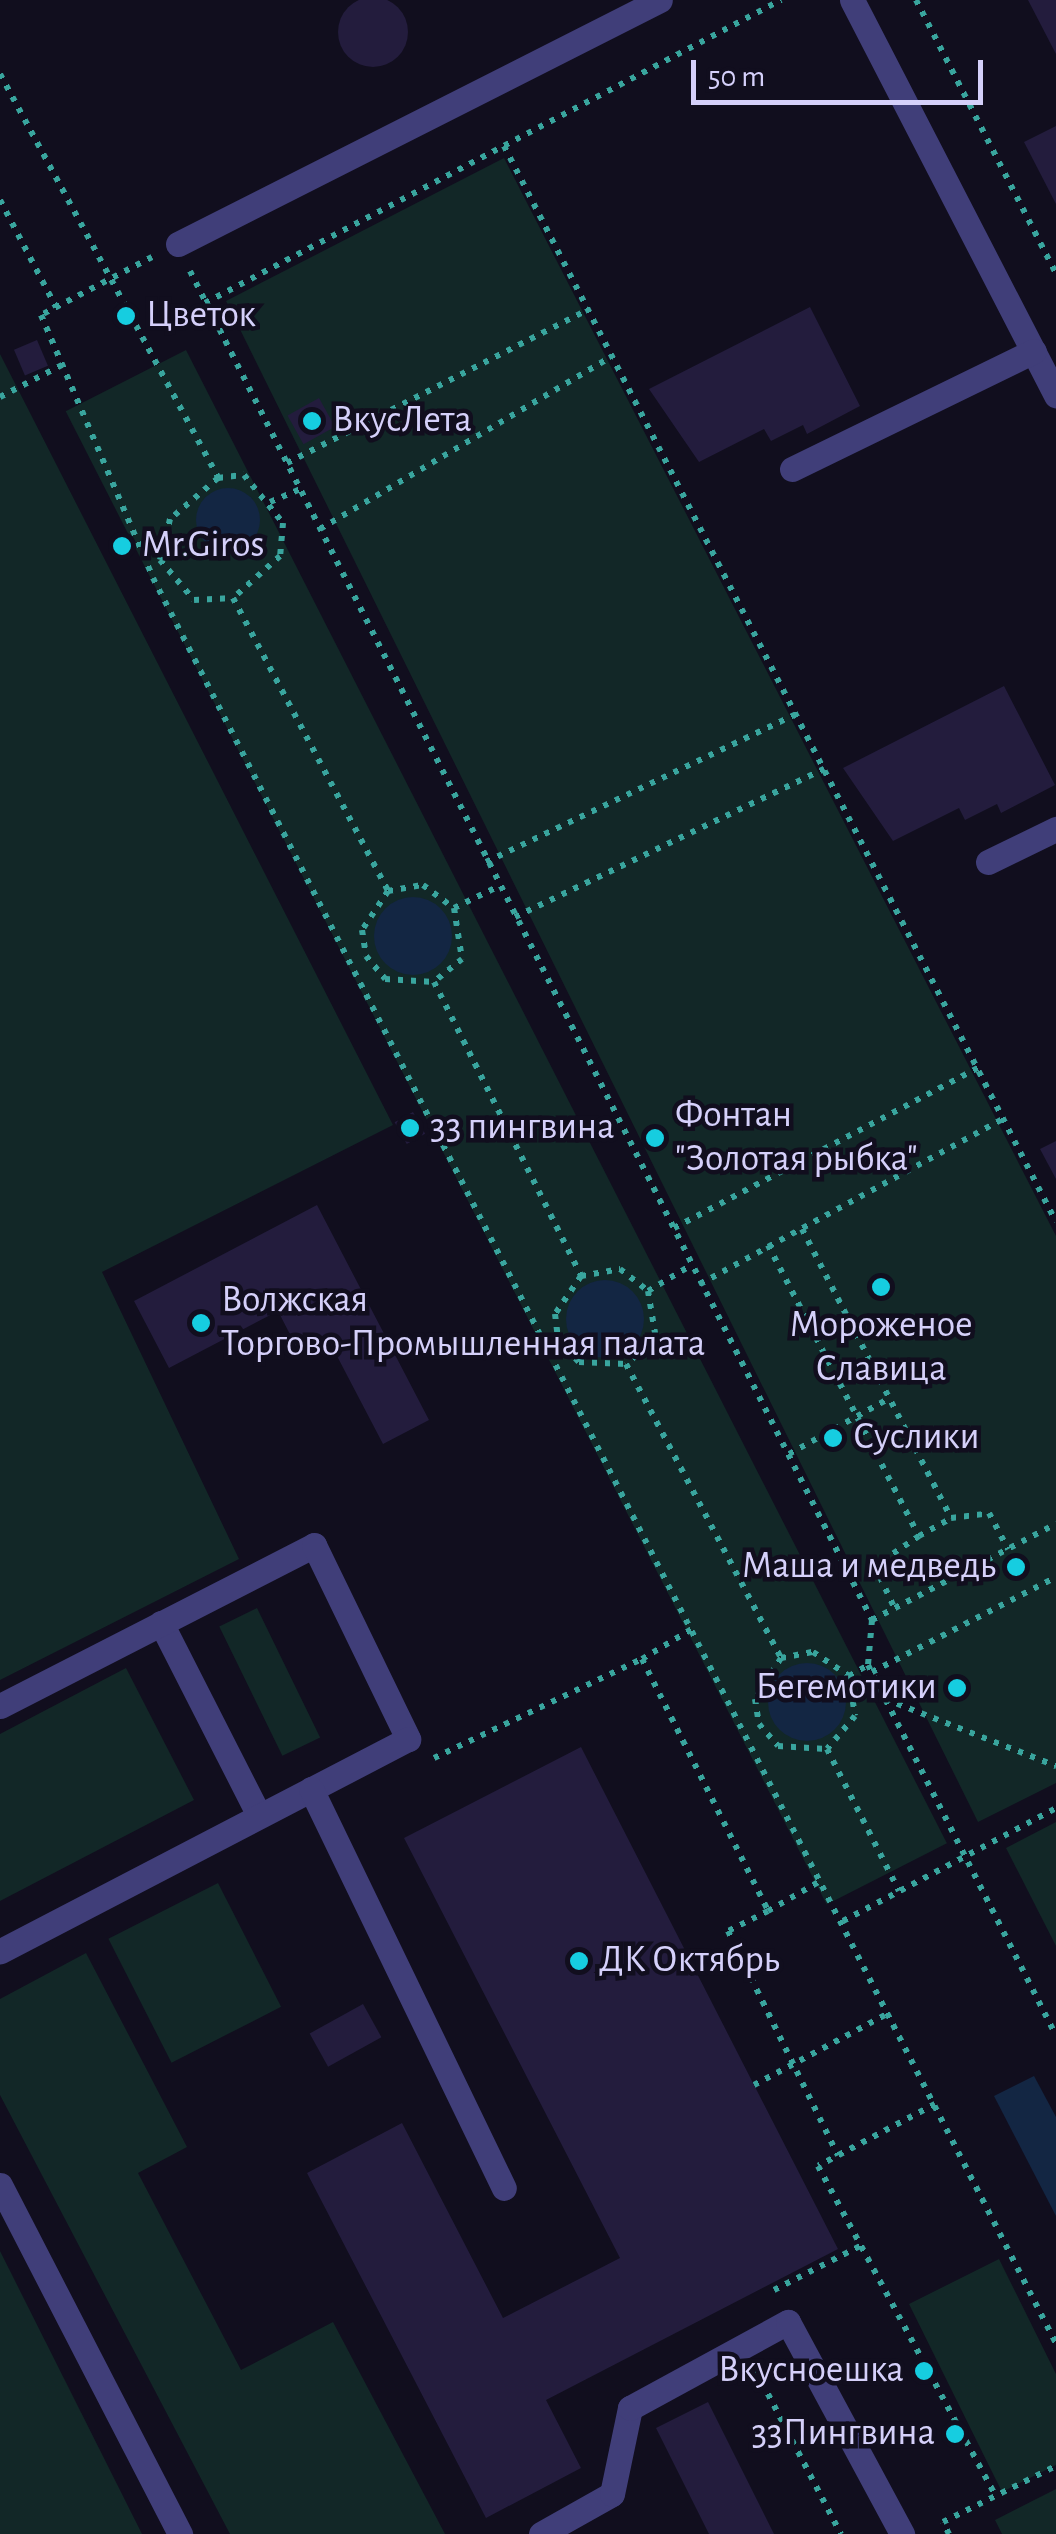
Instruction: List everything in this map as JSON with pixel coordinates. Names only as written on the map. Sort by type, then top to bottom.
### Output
[{"type":"street","points":[[178,244],[660,0]]},
{"type":"street","points":[[852,0],[1056,395]]},
{"type":"street","points":[[792,468],[1034,351]]},
{"type":"street","points":[[988,862],[1056,829]]},
{"type":"street","points":[[0,1706],[314,1544],[408,1738],[0,1951]]},
{"type":"street","points":[[162,1623],[259,1815]]},
{"type":"street","points":[[312,1788],[504,2188]]},
{"type":"street","points":[[0,2185],[180,2534]]},
{"type":"street","points":[[541,2534],[612,2494],[630,2408],[788,2322],[902,2534]]},
{"type":"path","points":[[204,303],[781,0]]},
{"type":"path","points":[[916,0],[1056,274]]},
{"type":"path","points":[[0,74],[218,478]]},
{"type":"path","points":[[504,146],[1056,1222]]},
{"type":"path","points":[[0,200],[56,308]]},
{"type":"path","points":[[1056,2035],[870,1668],[872,1620],[515,916],[496,887],[178,244],[41,315],[153,578],[1056,2343]]},
{"type":"path","points":[[287,463],[589,309]]},
{"type":"path","points":[[320,529],[612,356]]},
{"type":"path","points":[[0,397],[62,365]]},
{"type":"path","points":[[153,578],[163,571],[170,519],[218,478],[244,475],[270,502],[283,523],[280,556],[233,598],[194,600],[163,571]]},
{"type":"path","points":[[270,502],[300,490]]},
{"type":"path","points":[[233,598],[388,892]]},
{"type":"path","points":[[486,862],[796,714]]},
{"type":"path","points":[[515,916],[824,769]]},
{"type":"path","points":[[423,886],[454,908],[462,958],[434,982],[385,978],[366,956],[366,919],[388,892],[423,886]]},
{"type":"path","points":[[454,908],[496,887]]},
{"type":"path","points":[[351,964],[366,956]]},
{"type":"path","points":[[434,982],[580,1276]]},
{"type":"path","points":[[674,1228],[978,1068]]},
{"type":"path","points":[[700,1284],[1004,1119]]},
{"type":"path","points":[[802,1229],[951,1518]]},
{"type":"path","points":[[768,1245],[919,1536]]},
{"type":"path","points":[[648,1291],[690,1266]]},
{"type":"path","points":[[620,1269],[648,1291],[656,1340],[626,1364],[579,1362],[558,1339],[555,1314],[580,1276],[620,1269]]},
{"type":"path","points":[[547,1346],[558,1339]]},
{"type":"path","points":[[626,1364],[781,1658]]},
{"type":"path","points":[[789,1454],[890,1398]]},
{"type":"path","points":[[894,1607],[880,1578],[888,1557],[951,1518],[989,1513],[1008,1550]]},
{"type":"path","points":[[872,1620],[1056,1524]]},
{"type":"path","points":[[850,1676],[1056,1576]]},
{"type":"path","points":[[420,1764],[642,1659],[692,1630]]},
{"type":"path","points":[[813,1652],[850,1676],[855,1716],[827,1749],[778,1746],[760,1724],[755,1699],[781,1658],[813,1652]]},
{"type":"path","points":[[642,1659],[768,1911]]},
{"type":"path","points":[[885,1700],[1056,1766]]},
{"type":"path","points":[[745,1732],[760,1724]]},
{"type":"path","points":[[827,1749],[899,1891]]},
{"type":"path","points":[[843,1921],[1056,1808]]},
{"type":"path","points":[[822,1880],[728,1931],[838,2156]]},
{"type":"path","points":[[754,2085],[889,2013]]},
{"type":"path","points":[[935,2104],[818,2166],[996,2496]]},
{"type":"path","points":[[743,2347],[841,2534]]},
{"type":"path","points":[[949,2534],[943,2522],[1056,2466]]},
{"type":"green space","points":[[504,158],[1056,1236],[1056,1783],[978,1822],[226,301]]},
{"type":"green space","points":[[186,350],[947,1843],[827,1905],[66,411]]},
{"type":"green space","points":[[0,354],[393,1125],[102,1272],[239,1559],[0,1680]]},
{"type":"green space","points":[[257,1608],[320,1737],[282,1756],[219,1626]]},
{"type":"green space","points":[[126,1668],[194,1800],[0,1901],[0,1734]]},
{"type":"green space","points":[[1056,1822],[1056,1946],[1006,1848]]},
{"type":"green space","points":[[218,1883],[281,2007],[172,2063],[108,1939]]},
{"type":"green space","points":[[86,1953],[187,2147],[138,2173],[241,2370],[333,2322],[445,2534],[230,2534],[0,2095],[0,1999]]},
{"type":"green space","points":[[0,2251],[142,2534],[0,2534]]},
{"type":"green space","points":[[999,2259],[1056,2374],[1056,2465],[1002,2492],[909,2304]]},
{"type":"green space","points":[[1056,2489],[1056,2534],[1002,2534],[995,2520]]},
{"type":"water","points":[[228,488],[251,497],[260,520],[251,543],[228,552],[205,543],[196,520],[205,497]]},
{"type":"water","points":[[413,897],[428,900],[440,909],[449,921],[449,951],[440,963],[428,972],[413,975],[398,972],[386,963],[377,951],[374,936],[377,921],[386,909],[398,900]]},
{"type":"water","points":[[605,1280],[633,1291],[644,1319],[633,1347],[605,1358],[577,1347],[566,1319],[577,1291]]},
{"type":"water","points":[[807,1663],[822,1666],[834,1675],[843,1687],[843,1717],[834,1729],[822,1738],[807,1741],[792,1738],[780,1729],[771,1717],[768,1702],[771,1687],[780,1675],[792,1666]]},
{"type":"water","points":[[1034,2076],[1056,2117],[1056,2216],[994,2096]]},
{"type":"building","points":[[373,-3],[398,7],[408,32],[398,57],[373,67],[348,57],[338,32],[348,7]]},
{"type":"building","points":[[1028,0],[1056,0],[1056,54]]},
{"type":"building","points":[[1056,126],[1056,204],[1024,142]]},
{"type":"building","points":[[810,307],[860,406],[807,434],[803,425],[771,441],[764,429],[699,462],[649,389]]},
{"type":"building","points":[[37,340],[48,366],[25,376],[14,350]]},
{"type":"building","name":"ВкусЛета","points":[[319,398],[335,427],[304,444],[288,415]]},
{"type":"building","points":[[1004,686],[1055,785],[1001,813],[997,804],[965,820],[959,808],[893,841],[843,768]]},
{"type":"building","name":"33 пингвина","points":[[413,1112],[425,1134],[407,1144],[395,1122]]},
{"type":"building","points":[[1056,1141],[1056,1179],[1040,1149]]},
{"type":"building","name":"Волжская Торгово-Промышленная палата","points":[[317,1205],[429,1420],[383,1444],[326,1335],[298,1350],[278,1311],[169,1368],[134,1301]]},
{"type":"building","name":"ДК Октябрь","points":[[581,1747],[838,2249],[546,2400],[581,2468],[486,2518],[307,2173],[402,2123],[503,2318],[620,2258],[404,1838]]},
{"type":"building","points":[[363,2004],[381,2037],[328,2067],[310,2034]]},
{"type":"building","points":[[708,2402],[774,2534],[709,2534],[656,2428]]},
{"type":"place","name":"Цветок","points":[[126,316]]},
{"type":"place","name":"ВкусЛета","points":[[312,421]]},
{"type":"place","name":"Mr.Giros","points":[[122,546]]},
{"type":"place","name":"33 пингвина","points":[[410,1128]]},
{"type":"place","name":"Фонтан \"Золотая рыбка\"","points":[[655,1138]]},
{"type":"place","name":"Мороженое Славица","points":[[881,1287]]},
{"type":"place","name":"Волжская Торгово-Промышленная палата","points":[[201,1323]]},
{"type":"place","name":"Суслики","points":[[833,1438]]},
{"type":"place","name":"Маша и медведь","points":[[1016,1567]]},
{"type":"place","name":"Бегемотики","points":[[957,1688]]},
{"type":"place","name":"ДК Октябрь","points":[[579,1961]]},
{"type":"place","name":"Вкусноешка","points":[[924,2371]]},
{"type":"place","name":"33Пингвина","points":[[955,2434]]}]
